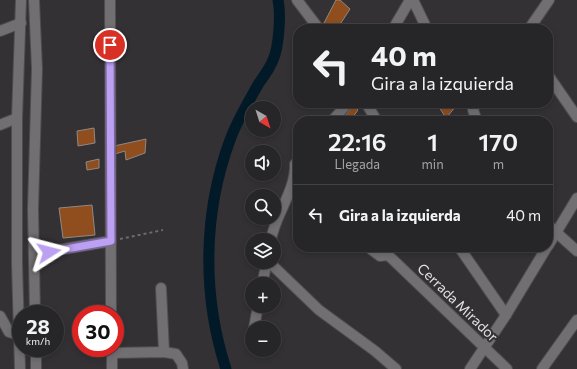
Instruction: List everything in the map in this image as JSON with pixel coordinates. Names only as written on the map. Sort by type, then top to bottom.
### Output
[{"type":"street","points":[[19,305],[17,263],[17,118],[21,0]]},
{"type":"street","points":[[34,0],[37,69],[33,209],[35,305]]},
{"type":"street","points":[[110,0],[111,305]]},
{"type":"street","points":[[297,0],[315,24]]},
{"type":"street","points":[[396,24],[410,0]]},
{"type":"street","points":[[413,0],[425,24]]},
{"type":"street","points":[[532,24],[549,0]]},
{"type":"street","points":[[0,31],[21,23]]},
{"type":"street","points":[[553,82],[577,117]]},
{"type":"street","points":[[336,116],[344,108]]},
{"type":"street","points":[[0,125],[17,118]]},
{"type":"street","points":[[272,233],[273,227],[293,179]]},
{"type":"street","points":[[553,238],[577,198]]},
{"type":"street","points":[[553,230],[577,251]]},
{"type":"street","points":[[34,254],[111,241]]},
{"type":"street","name":"Cerrada Mirador","points":[[375,252],[380,256],[386,252]]},
{"type":"street","name":"Cerrada Mirador","points":[[389,252],[507,369]]},
{"type":"street","points":[[462,252],[506,315]]},
{"type":"street","points":[[470,369],[506,315],[544,252]]},
{"type":"street","points":[[275,269],[319,310],[375,351],[396,369]]},
{"type":"street","points":[[161,288],[164,352]]},
{"type":"street","points":[[0,316],[8,332],[12,333]]},
{"type":"street","points":[[542,369],[577,320]]},
{"type":"street","points":[[124,350],[176,354],[182,363],[183,369]]},
{"type":"street","points":[[20,357],[20,369]]},
{"type":"street","points":[[36,357],[36,369]]},
{"type":"street","points":[[112,357],[112,369]]},
{"type":"path","points":[[111,241],[163,230]]},
{"type":"building","points":[[336,0],[340,0],[350,9],[340,24],[324,23]]},
{"type":"building","points":[[351,108],[358,110],[354,116],[345,116]]},
{"type":"building","points":[[440,108],[454,108],[448,116],[445,116]]},
{"type":"building","points":[[94,128],[95,143],[78,146],[77,131]]},
{"type":"building","points":[[146,139],[145,153],[126,160],[125,151],[115,154],[114,146]]},
{"type":"building","points":[[99,159],[99,168],[87,170],[86,162]]},
{"type":"building","points":[[92,205],[95,235],[63,238],[59,208]]},
{"type":"waterway","points":[[226,369],[218,341],[210,283],[209,254],[215,196],[221,168],[236,125],[259,83],[267,72],[275,54],[279,30],[278,0]]},
{"type":"route","points":[[49,252],[111,241],[110,45]]}]
